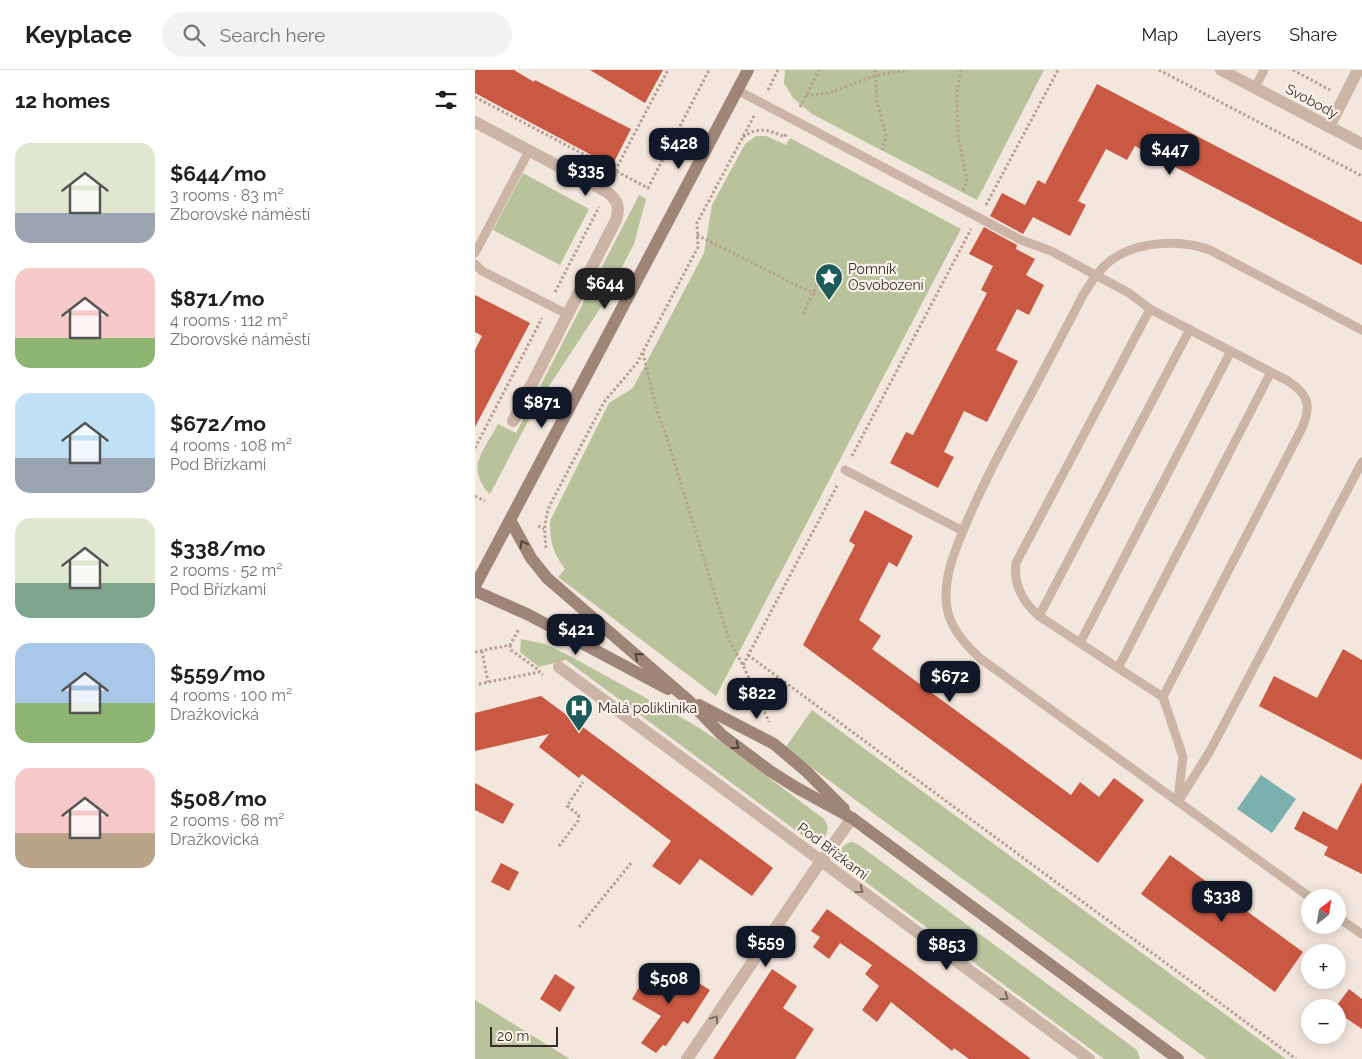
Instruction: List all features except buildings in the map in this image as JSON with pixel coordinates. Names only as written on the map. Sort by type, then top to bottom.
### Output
[{"type":"street","points":[[475,586],[747,70]]},
{"type":"street","name":"Svobody","points":[[1221,70],[1362,144]]},
{"type":"street","points":[[1329,127],[1358,70]]},
{"type":"street","points":[[475,122],[607,192],[618,204],[618,214],[513,421]]},
{"type":"street","points":[[510,520],[531,558],[547,578],[688,700],[722,735],[760,764],[797,788],[852,818]]},
{"type":"street","points":[[475,590],[527,614],[774,744],[806,771],[852,818],[1163,1054],[1178,1059]]},
{"type":"street","name":"Pod Břízkami","points":[[559,666],[1089,1059]]},
{"type":"street","points":[[687,1059],[852,818]]},
{"type":"lane","points":[[1255,88],[1264,70]]},
{"type":"lane","points":[[737,90],[1021,240],[1051,251],[1129,293],[1150,309],[1271,372],[1298,388],[1304,395],[1308,411],[1306,420],[1163,697]]},
{"type":"lane","points":[[475,253],[529,151]]},
{"type":"lane","points":[[1301,891],[997,672],[967,647],[952,624],[947,612],[946,596],[949,570],[963,530],[988,474],[1083,295],[1096,276],[1110,261],[1132,250],[1166,243],[1199,246],[1362,330]]},
{"type":"lane","points":[[475,264],[482,271],[567,314]]},
{"type":"lane","points":[[1150,309],[1016,563],[1015,573],[1020,592],[1031,609],[1039,616],[1163,697],[1183,757],[1178,802]]},
{"type":"lane","points":[[1039,616],[1190,330]]},
{"type":"lane","points":[[1079,643],[1231,351]]},
{"type":"lane","points":[[1118,668],[1271,372]]},
{"type":"lane","points":[[1178,802],[1210,751],[1362,462]]},
{"type":"lane","points":[[845,470],[963,530]]},
{"type":"lane","points":[[1346,923],[1362,934]]},
{"type":"path","points":[[475,448],[668,70]]},
{"type":"path","points":[[475,97],[648,188],[709,70]]},
{"type":"path","points":[[799,109],[819,70]]},
{"type":"path","points":[[875,70],[877,100],[887,136],[881,153]]},
{"type":"path","points":[[806,96],[829,93],[874,76],[907,70]]},
{"type":"path","points":[[960,195],[967,181],[958,134],[957,93],[961,70]]},
{"type":"path","points":[[985,208],[1058,70]]},
{"type":"path","points":[[1159,70],[1362,176]]},
{"type":"path","points":[[549,554],[544,529],[545,516],[550,505],[604,402],[628,376],[643,352],[698,247],[697,223],[743,137],[757,129],[773,131],[785,136]]},
{"type":"path","points":[[743,665],[974,224]]},
{"type":"path","points":[[697,235],[818,296]]},
{"type":"path","points":[[803,314],[823,274]]},
{"type":"path","points":[[643,352],[656,408],[729,640],[743,665],[772,728]]},
{"type":"path","points":[[475,496],[485,501]]},
{"type":"path","points":[[538,526],[544,529]]},
{"type":"path","points":[[475,653],[510,645],[511,650],[539,672],[559,666]]},
{"type":"path","points":[[481,651],[488,682]]},
{"type":"path","points":[[748,655],[1296,1059]]},
{"type":"path","points":[[559,846],[578,821],[579,816],[567,806],[583,782]]},
{"type":"path","points":[[579,927],[632,862]]},
{"type":"green space","points":[[785,70],[1044,70],[977,200],[812,114],[793,98],[784,83]]},
{"type":"green space","points":[[756,136],[766,136],[786,145],[790,138],[961,229],[716,696],[558,577],[565,569],[553,547],[550,521],[609,403],[633,388],[704,253],[712,205],[745,144]]},
{"type":"green space","points":[[523,173],[589,209],[560,265],[493,230]]},
{"type":"green space","points":[[639,195],[646,199],[634,244],[601,307],[536,406],[490,494],[482,484],[477,470],[482,452],[498,424],[516,433]]},
{"type":"green space","points":[[521,639],[545,644],[570,656],[691,723],[721,742],[824,819],[828,827],[825,837],[817,841],[810,841],[566,660],[539,667],[520,652]]},
{"type":"green space","points":[[812,710],[1286,1059],[1207,1059],[785,748]]},
{"type":"green space","points":[[852,842],[859,845],[1137,1050],[1140,1059],[1104,1059],[844,866],[839,855],[841,848]]},
{"type":"green space","points":[[475,1000],[570,1059],[475,1059]]},
{"type":"water","points":[[1261,775],[1296,799],[1272,833],[1237,809]]},
{"type":"place","name":"Pomník Osvobození","points":[[829,301]]},
{"type":"place","name":"Malá poliklinika","points":[[579,732]]}]
